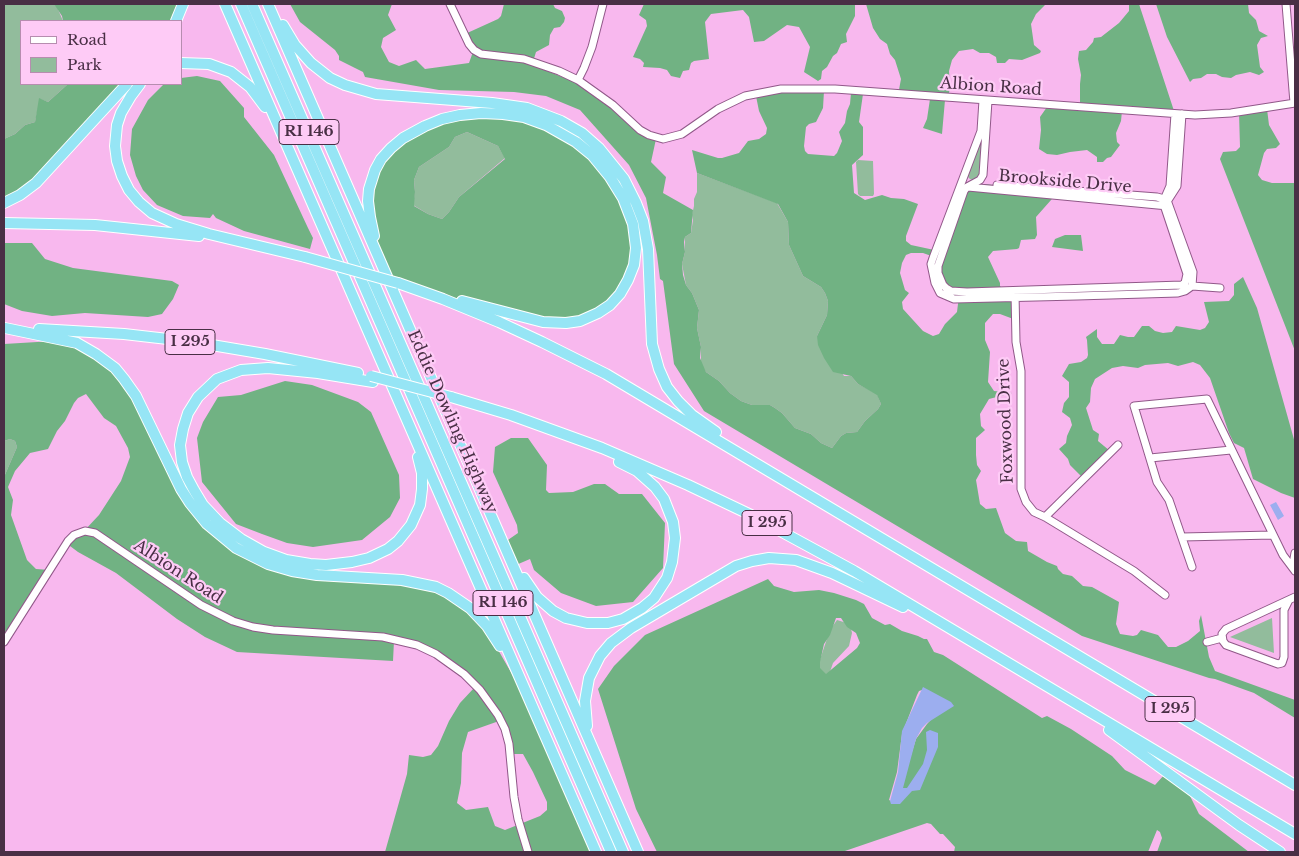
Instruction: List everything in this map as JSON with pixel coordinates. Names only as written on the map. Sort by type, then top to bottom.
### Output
[{"type":"highway","points":[[176,20],[183,4]]},
{"type":"highway","points":[[225,4],[596,852]]},
{"type":"highway","name":"Eddie Dowling Highway","points":[[241,4],[611,852]]},
{"type":"highway","name":"Eddie Dowling Highway","points":[[252,4],[623,852]]},
{"type":"highway","points":[[268,4],[638,852]]},
{"type":"highway","points":[[272,4],[291,39],[305,57],[323,73],[345,85],[376,94],[492,102],[527,108],[561,121],[582,133],[599,148],[624,179],[643,220],[648,249],[652,344],[659,369],[667,387],[678,402],[692,415],[789,482]]},
{"type":"highway","points":[[182,63],[201,62],[217,66],[231,72],[244,81],[261,100],[291,154]]},
{"type":"highway","points":[[4,203],[20,195],[36,183],[126,85]]},
{"type":"highway","points":[[139,85],[130,96],[121,113],[116,132],[115,146],[122,176],[129,190],[139,202],[152,213],[176,224],[209,234],[305,257]]},
{"type":"highway","points":[[384,270],[368,207],[369,189],[377,165],[391,148],[409,134],[433,122],[460,115],[491,113],[514,115],[546,124],[567,136],[585,148],[605,169],[624,198],[633,224],[636,256],[632,273],[625,287],[615,300],[604,309],[580,321],[558,324],[543,322],[401,284]]},
{"type":"highway","name":"I 295","points":[[4,223],[72,224],[167,232],[238,243],[305,257],[401,284],[484,316],[578,359],[633,390],[1295,785]]},
{"type":"highway","points":[[5,328],[76,343],[96,354],[114,368],[136,396],[190,503],[213,530],[244,553],[268,564],[292,571],[416,582],[442,590],[465,604],[494,635],[537,716]]},
{"type":"highway","name":"I 295","points":[[5,328],[100,332],[179,340],[265,354],[451,397],[558,432],[667,475],[751,515],[834,560],[1295,834]]},
{"type":"highway","points":[[372,379],[268,368],[241,370],[217,379],[198,397],[188,414],[180,446],[182,462],[187,477],[208,511],[227,529],[249,544],[272,555],[294,562],[326,565],[352,562],[376,556],[393,546],[407,531],[417,512],[421,497],[420,466],[403,410]]},
{"type":"highway","points":[[493,520],[533,591],[547,607],[566,618],[587,624],[616,621],[630,616],[642,608],[659,592],[670,570],[675,546],[673,522],[664,499],[650,481],[638,471],[558,432]]},
{"type":"highway","points":[[595,753],[586,723],[586,694],[592,671],[605,649],[617,637],[631,628],[721,573],[743,563],[770,558],[804,562],[857,584],[965,637]]},
{"type":"highway","points":[[1055,691],[1231,819],[1280,852]]},
{"type":"street","name":"Albion Road","points":[[450,4],[474,50],[481,54],[524,59],[578,80],[613,105],[640,130],[663,139],[682,134],[730,102],[745,96],[781,89],[835,89],[1179,114],[1231,113],[1294,103]]},
{"type":"street","points":[[578,80],[592,47],[603,4]]},
{"type":"street","points":[[1286,4],[1294,103]]},
{"type":"street","points":[[986,101],[981,130],[963,183],[964,191],[938,266],[942,285],[951,291],[960,296],[1080,292],[1178,286],[1185,283],[1187,274],[1166,202]]},
{"type":"street","points":[[975,183],[983,175],[986,101]]},
{"type":"street","points":[[1166,202],[1177,186],[1179,114]]},
{"type":"street","name":"Brookside Drive","points":[[963,183],[1166,202]]},
{"type":"street","name":"Brookside Drive","points":[[963,183],[1042,195],[1157,204],[1166,202]]},
{"type":"street","points":[[1166,202],[1193,272],[1192,286]]},
{"type":"street","points":[[1080,292],[1178,293],[1185,292],[1192,286],[1220,288]]},
{"type":"street","name":"Foxwood Drive","points":[[1015,294],[1016,342],[1021,371],[1021,488],[1026,502],[1034,512],[1134,572],[1165,595]]},
{"type":"street","points":[[1192,567],[1169,500],[1157,482],[1134,406],[1207,399],[1283,555],[1295,571]]},
{"type":"street","points":[[1045,517],[1118,445]]},
{"type":"street","points":[[1150,458],[1232,450]]},
{"type":"street","name":"Albion Road","points":[[4,642],[68,541],[74,535],[85,531],[95,533],[201,605],[232,621],[273,630],[375,636],[399,640],[426,649],[454,666],[480,690],[498,715],[505,729],[509,744],[514,797],[518,819],[528,852]]},
{"type":"street","points":[[1182,538],[1273,535]]},
{"type":"street","points":[[1295,553],[1293,564],[1295,571]]},
{"type":"street","points":[[1292,598],[1284,610],[1284,657],[1282,663],[1278,664],[1222,642],[1222,634],[1226,629],[1292,598]]},
{"type":"street","points":[[1207,642],[1222,638]]},
{"type":"green space","points":[[4,4],[54,4],[63,20],[20,20],[20,85],[67,85],[48,102],[40,99],[35,122],[25,125],[15,134],[4,139]]},
{"type":"green space","points":[[54,4],[183,4],[177,20],[63,20]]},
{"type":"green space","points":[[290,4],[392,4],[388,15],[396,30],[383,38],[381,47],[389,62],[399,66],[416,60],[425,69],[469,63],[474,49],[465,34],[498,19],[501,16],[504,4],[553,4],[555,8],[562,11],[565,18],[564,22],[560,27],[554,28],[550,35],[549,45],[536,52],[532,65],[575,82],[656,139],[651,162],[666,177],[663,193],[693,210],[691,233],[685,237],[685,252],[682,264],[686,285],[692,293],[699,310],[697,328],[701,347],[700,358],[706,372],[741,401],[752,405],[770,405],[782,413],[795,428],[811,434],[821,443],[832,448],[841,436],[846,433],[857,432],[865,421],[878,409],[881,404],[877,395],[858,384],[851,376],[833,372],[824,358],[818,345],[817,336],[827,315],[828,301],[821,287],[803,276],[789,245],[788,222],[778,204],[697,173],[692,150],[722,158],[739,153],[748,141],[759,139],[766,134],[767,128],[759,111],[756,96],[770,92],[824,91],[823,108],[816,122],[806,127],[804,146],[808,154],[834,156],[842,141],[839,132],[845,123],[851,93],[863,94],[859,122],[863,127],[863,155],[852,165],[854,193],[865,200],[882,195],[918,204],[906,236],[906,241],[911,245],[939,251],[962,182],[1059,191],[1036,217],[1037,235],[1035,239],[1021,240],[1019,248],[993,251],[988,257],[1000,286],[1005,291],[1016,292],[1016,320],[1000,314],[993,314],[985,323],[985,340],[990,352],[988,382],[994,391],[1012,393],[989,399],[980,414],[981,426],[985,430],[976,438],[977,465],[981,471],[976,480],[980,504],[986,509],[996,508],[1005,533],[1016,541],[1027,542],[1028,551],[1057,566],[1063,574],[1072,576],[1083,586],[1092,587],[1119,602],[1116,624],[1120,634],[1133,636],[1137,635],[1141,630],[1158,635],[1168,647],[1176,647],[1188,641],[1200,631],[1199,621],[1201,615],[1209,657],[1215,671],[1295,700],[1295,718],[1254,693],[1082,636],[704,411],[674,364],[663,281],[660,279],[646,198],[629,165],[580,110],[546,96],[514,92],[439,90],[365,77],[363,72],[339,60],[335,50],[300,22]],"holes":[[[923,253],[937,258],[941,290],[950,295],[959,296],[957,312],[945,324],[939,334],[933,336],[923,331],[903,309],[902,302],[909,293],[905,290],[900,273],[902,263],[906,255]]]},
{"type":"green space","points":[[644,4],[855,4],[855,16],[846,34],[847,42],[841,44],[837,53],[822,71],[821,79],[818,81],[804,72],[810,47],[799,27],[787,25],[764,41],[754,42],[749,17],[743,10],[711,14],[705,22],[709,59],[694,61],[691,63],[689,70],[683,71],[680,78],[671,76],[667,70],[643,67],[644,63],[640,59],[633,57],[647,26],[646,20],[639,15]]},
{"type":"green space","points":[[866,4],[1051,4],[1045,5],[1036,14],[1031,24],[1034,45],[1041,51],[1040,53],[1022,60],[1009,59],[1005,63],[997,63],[996,57],[989,53],[980,53],[973,49],[959,51],[952,60],[949,71],[950,87],[948,99],[945,100],[942,134],[923,128],[927,119],[930,99],[898,95],[901,79],[895,60],[890,54],[887,44],[880,39],[873,28]]},
{"type":"green space","points":[[1129,4],[1139,4],[1175,114],[1122,111],[1121,121],[1116,133],[1117,142],[1120,145],[1111,157],[1103,162],[1097,162],[1097,157],[1087,150],[1057,155],[1047,154],[1039,149],[1040,117],[1047,107],[1080,107],[1081,75],[1078,59],[1079,51],[1086,50],[1094,38],[1101,37],[1119,23],[1129,11]]},
{"type":"green space","points":[[1156,4],[1248,4],[1249,13],[1256,20],[1259,31],[1268,36],[1261,38],[1257,45],[1260,67],[1264,72],[1259,75],[1250,72],[1231,78],[1207,74],[1190,82],[1167,37]]},
{"type":"green space","points":[[197,76],[220,81],[244,108],[244,117],[274,155],[313,238],[310,249],[244,231],[216,218],[213,214],[210,218],[183,216],[157,205],[143,190],[136,176],[130,155],[132,129],[148,100],[163,85],[182,85],[182,78]]},
{"type":"green space","points":[[67,85],[127,85],[39,182],[4,204],[4,139],[15,134],[25,125],[35,122],[39,98],[48,102]]},
{"type":"green space","points":[[1267,109],[1269,125],[1280,144],[1276,148],[1267,149],[1264,153],[1258,175],[1262,180],[1272,183],[1295,183],[1295,351],[1220,159],[1223,152],[1236,151],[1240,147],[1239,113]]},
{"type":"green space","points":[[472,116],[514,118],[555,131],[606,172],[635,232],[629,281],[589,320],[532,322],[403,283],[386,272],[374,236],[369,196],[379,165],[399,143],[436,124]],"holes":[[[467,132],[498,146],[505,159],[459,197],[442,219],[414,206],[414,180],[419,167],[449,147],[455,137]]]},
{"type":"green space","points":[[982,119],[983,175],[975,181],[967,176]]},
{"type":"green space","points":[[467,132],[498,146],[505,158],[459,197],[442,219],[428,214],[413,205],[414,180],[419,167],[449,147],[455,137]]},
{"type":"green space","points":[[858,160],[873,161],[873,196],[860,196],[858,194],[856,162]]},
{"type":"green space","points":[[697,173],[777,203],[788,222],[789,245],[803,276],[821,287],[828,301],[827,315],[817,336],[844,376],[851,376],[858,384],[877,394],[881,404],[878,409],[865,421],[857,432],[846,433],[841,436],[832,448],[821,443],[811,434],[795,428],[782,413],[770,405],[752,405],[741,401],[706,372],[701,364],[701,347],[697,328],[699,310],[692,293],[686,285],[682,264],[685,252],[685,237],[691,233],[694,199],[697,192]]},
{"type":"green space","points":[[1065,235],[1081,235],[1083,251],[1052,247],[1055,239]]},
{"type":"green space","points":[[4,243],[32,243],[45,259],[73,268],[172,281],[179,285],[173,299],[162,314],[148,317],[85,313],[52,316],[22,311],[4,304]]},
{"type":"green space","points":[[1243,277],[1257,308],[1295,443],[1295,498],[1253,479],[1244,448],[1234,443],[1229,433],[1210,378],[1200,365],[1193,362],[1178,366],[1168,363],[1145,365],[1138,368],[1123,366],[1112,368],[1095,379],[1091,388],[1090,402],[1086,408],[1093,430],[1099,434],[1098,441],[1110,451],[1083,478],[1070,465],[1068,459],[1059,449],[1066,443],[1072,425],[1070,418],[1062,412],[1064,403],[1069,397],[1069,382],[1062,376],[1069,364],[1081,362],[1087,358],[1086,337],[1097,329],[1097,337],[1102,344],[1114,344],[1120,335],[1134,337],[1142,326],[1149,326],[1155,331],[1163,333],[1172,332],[1176,326],[1200,330],[1205,328],[1209,322],[1204,302],[1229,301],[1234,295],[1234,284]]},
{"type":"green space","points":[[54,341],[86,350],[125,382],[186,502],[259,563],[412,583],[437,591],[482,622],[516,681],[595,852],[385,852],[407,774],[409,755],[423,757],[431,755],[438,746],[449,721],[460,703],[474,688],[456,670],[439,660],[419,649],[394,641],[393,661],[237,652],[205,637],[177,619],[116,573],[66,545],[84,531],[99,515],[121,481],[130,457],[128,448],[116,426],[104,418],[86,394],[78,398],[74,403],[48,449],[30,453],[15,471],[8,487],[13,500],[11,515],[27,560],[36,569],[50,570],[4,642],[4,477],[17,447],[15,441],[10,439],[4,441],[4,344]],"holes":[[[499,721],[509,754],[523,754],[547,802],[547,810],[540,816],[505,830],[495,826],[488,807],[466,810],[457,803],[461,783],[462,753],[468,732]]]},
{"type":"green space","points":[[285,381],[312,385],[358,402],[371,412],[399,475],[400,498],[390,517],[362,540],[313,547],[287,543],[262,534],[236,524],[202,482],[197,438],[203,422],[218,397],[241,395]]},
{"type":"green space","points":[[511,438],[528,438],[547,465],[546,490],[549,493],[573,492],[594,484],[605,484],[619,494],[642,494],[665,523],[663,568],[633,602],[596,606],[561,593],[534,570],[530,559],[516,565],[505,542],[518,533],[517,525],[493,472],[495,447]]},
{"type":"green space","points":[[10,439],[15,441],[17,447],[4,477],[4,441]]},
{"type":"green space","points":[[768,579],[774,586],[794,592],[819,590],[856,600],[864,604],[872,618],[885,625],[890,624],[902,631],[927,639],[934,652],[943,655],[1042,718],[1047,716],[1071,729],[1112,756],[1125,770],[1155,785],[1165,774],[1187,790],[1199,814],[1249,852],[1157,852],[1162,838],[1157,830],[1148,852],[954,852],[955,847],[943,834],[940,834],[931,824],[927,823],[842,852],[657,852],[636,809],[598,689],[614,666],[645,635]],"holes":[[[836,618],[841,618],[847,627],[856,633],[860,643],[857,648],[826,674],[820,668],[820,662],[824,644],[830,635]],[[925,689],[946,704],[916,739],[900,790],[893,802],[889,800],[897,772],[902,734],[919,691]]]},
{"type":"green space","points":[[1272,618],[1274,653],[1230,637]]},
{"type":"green space","points":[[837,620],[850,624],[852,633],[849,646],[833,663],[820,701],[810,689],[830,630]]},
{"type":"water","points":[[1276,502],[1284,516],[1278,520],[1270,505]]},
{"type":"water","points":[[923,687],[951,702],[954,706],[927,723],[916,739],[903,788],[907,788],[923,764],[927,750],[926,732],[930,730],[938,733],[938,747],[920,790],[912,791],[900,804],[891,804],[890,801],[898,772],[902,731]]}]
